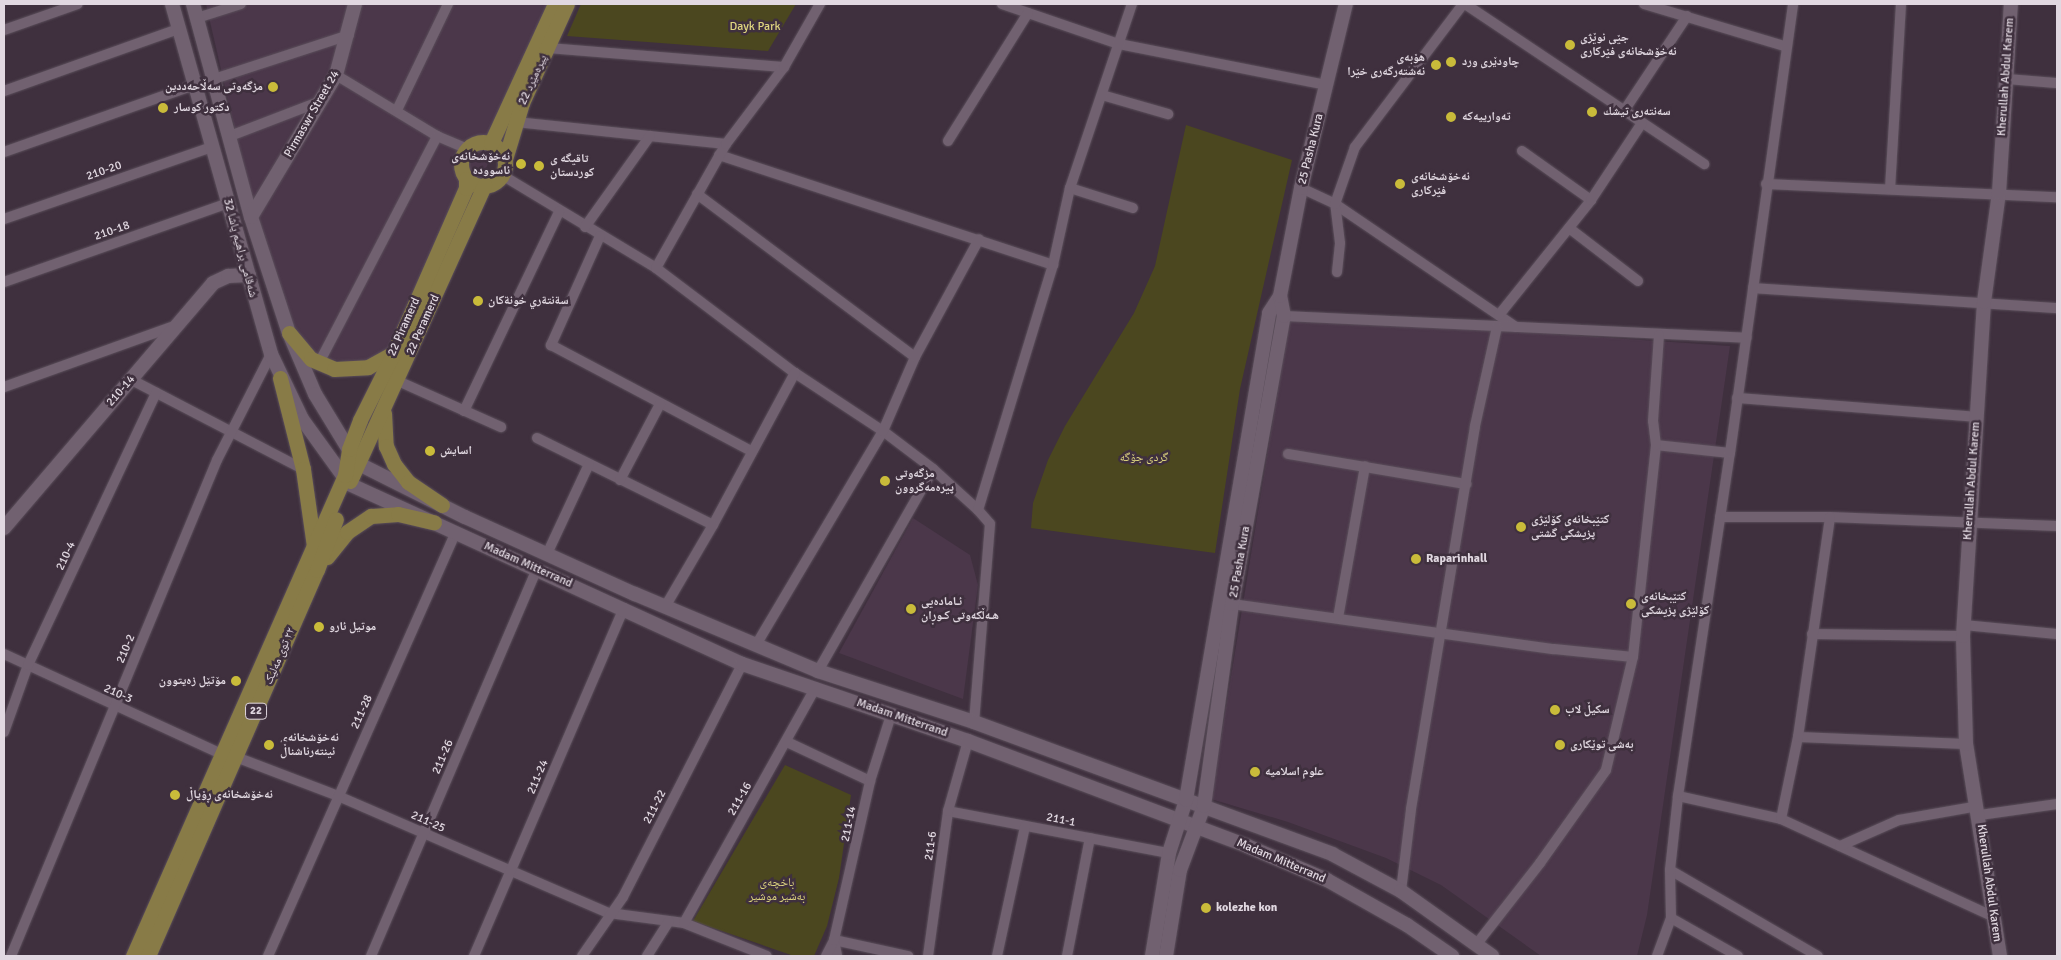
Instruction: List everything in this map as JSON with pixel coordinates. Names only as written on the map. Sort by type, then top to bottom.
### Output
[{"type":"main road","name":"شەقامی براهیم پاشا 32","points":[[172,4],[271,354],[280,378],[302,419],[347,479]]},
{"type":"main road","name":"شەقامی براهیم پاشا 32","points":[[193,4],[251,217],[289,333],[319,400],[357,463]]},
{"type":"main road","name":"Pirmaswr Street 24","points":[[251,217],[336,75],[349,34],[355,4]]},
{"type":"main road","name":"22 پیرەمێرد","points":[[491,143],[556,4]]},
{"type":"main road","name":"22 پیرەمێرد","points":[[505,159],[516,122],[567,4]]},
{"type":"main road","name":"25 Pasha Kura","points":[[1152,956],[1169,853],[1186,800],[1269,313],[1280,296],[1301,188],[1328,85],[1346,4]]},
{"type":"main road","name":"Kherullah Abdul Karem","points":[[2000,956],[1979,810],[1966,744],[1963,631],[1984,302],[1999,193],[2011,4]]},
{"type":"main road","points":[[476,143],[491,143],[502,151],[505,159],[502,175],[494,182],[484,185],[466,179],[462,161],[467,149],[476,143]]},
{"type":"main road","name":"22 Piramerd","points":[[347,479],[349,449],[466,188],[466,179]]},
{"type":"main road","name":"22 Peramerd","points":[[357,463],[398,382],[484,185]]},
{"type":"main road","name":"210-14","points":[[4,528],[130,379],[220,278],[249,275]]},
{"type":"main road","name":"25 Pasha Kura","points":[[1166,956],[1180,870],[1194,828],[1204,806],[1232,604],[1284,316],[1280,296]]},
{"type":"main road","points":[[289,333],[305,354],[319,363],[334,369],[360,369],[383,361],[394,352]]},
{"type":"main road","points":[[280,378],[303,469],[314,546]]},
{"type":"main road","points":[[384,412],[386,446],[394,464],[408,482],[442,505]]},
{"type":"main road","name":"Madam Mitterrand","points":[[357,463],[547,554],[665,607],[818,671],[974,722],[1332,854],[1400,891],[1492,956]]},
{"type":"main road","name":"٢٢ توی مەلیک","points":[[148,956],[314,546],[347,479],[357,463]]},
{"type":"main road","name":"Madam Mitterrand","points":[[347,479],[434,522],[742,664],[816,687],[968,741],[1327,880],[1407,925],[1452,956]]},
{"type":"main road","name":"٢٢ توی مەلیک","points":[[133,956],[230,756],[317,570],[347,479]]},
{"type":"main road","points":[[317,570],[343,536],[364,519],[398,514],[434,522]]},
{"type":"street","points":[[4,30],[78,4]]},
{"type":"street","points":[[197,18],[241,4]]},
{"type":"street","points":[[397,110],[448,4]]},
{"type":"street","points":[[656,268],[719,155],[784,67],[820,4]]},
{"type":"street","points":[[1002,4],[1119,44],[1328,85]]},
{"type":"street","points":[[978,510],[1054,265],[1070,188],[1132,4]]},
{"type":"street","points":[[1337,272],[1340,243],[1335,204],[1355,147],[1464,4],[1704,164]]},
{"type":"street","points":[[1644,4],[1667,7],[1687,16],[1787,47]]},
{"type":"street","points":[[1657,956],[1671,918],[1670,870],[1678,796],[1730,453],[1766,184],[1793,4]]},
{"type":"street","points":[[1890,190],[1901,4]]},
{"type":"street","points":[[948,141],[1028,13]]},
{"type":"street","points":[[1624,111],[1687,16]]},
{"type":"street","points":[[4,91],[178,29]]},
{"type":"street","points":[[214,79],[349,34]]},
{"type":"street","points":[[547,48],[784,67]]},
{"type":"street","points":[[336,75],[397,110],[437,136],[467,149]]},
{"type":"street","points":[[2006,79],[2057,83]]},
{"type":"street","points":[[4,152],[194,86]]},
{"type":"street","points":[[1102,95],[1168,114]]},
{"type":"street","points":[[230,136],[321,101]]},
{"type":"street","points":[[516,122],[726,144]]},
{"type":"street","points":[[1499,315],[1591,200],[1642,123]]},
{"type":"street","points":[[319,363],[437,136]]},
{"type":"street","points":[[585,227],[650,136]]},
{"type":"street","name":"210-20","points":[[4,218],[212,147]]},
{"type":"street","points":[[1522,151],[1591,200]]},
{"type":"street","points":[[719,155],[1054,265]]},
{"type":"street","points":[[502,175],[559,212],[656,268],[796,373],[883,431],[933,469],[978,510],[990,524],[974,722]]},
{"type":"street","points":[[1766,184],[2057,197]]},
{"type":"street","points":[[1070,188],[1133,208]]},
{"type":"street","points":[[1301,188],[1335,204],[1516,328]]},
{"type":"street","points":[[698,194],[915,356]]},
{"type":"street","name":"210-18","points":[[4,282],[228,203]]},
{"type":"street","points":[[464,411],[559,212]]},
{"type":"street","points":[[1569,228],[1638,281]]},
{"type":"street","points":[[600,236],[551,345],[752,451]]},
{"type":"street","points":[[756,645],[883,431],[915,356],[979,239]]},
{"type":"street","points":[[1753,288],[2057,308]]},
{"type":"street","points":[[1284,316],[1746,338]]},
{"type":"street","points":[[4,387],[178,324]]},
{"type":"street","points":[[1400,891],[1466,484],[1497,327]]},
{"type":"street","points":[[1476,945],[1540,863],[1606,770],[1633,657],[1656,445],[1653,421],[1659,335]]},
{"type":"street","name":"210-2","points":[[11,956],[231,432],[271,354]]},
{"type":"street","points":[[665,607],[713,525],[796,373]]},
{"type":"street","points":[[130,379],[303,469]]},
{"type":"street","points":[[398,382],[501,427]]},
{"type":"street","name":"210-4","points":[[4,732],[28,665],[156,393]]},
{"type":"street","points":[[1737,398],[1976,417]]},
{"type":"street","points":[[620,480],[660,404]]},
{"type":"street","points":[[537,438],[713,525]]},
{"type":"street","points":[[1656,445],[1730,453]]},
{"type":"street","points":[[1288,454],[1466,484]]},
{"type":"street","points":[[547,554],[589,464]]},
{"type":"street","points":[[1338,618],[1365,466]]},
{"type":"street","points":[[818,671],[933,469]]},
{"type":"street","points":[[1720,517],[1830,517],[2057,526]]},
{"type":"street","points":[[1781,819],[1798,737],[1830,517]]},
{"type":"street","name":"211-28","points":[[268,956],[456,532]]},
{"type":"street","name":"211-26","points":[[371,956],[537,568]]},
{"type":"street","points":[[1232,604],[1554,649],[1633,657]]},
{"type":"street","name":"211-24","points":[[474,956],[624,608]]},
{"type":"street","points":[[1812,634],[1963,631],[2057,634]]},
{"type":"street","name":"210-3","points":[[4,654],[115,707],[230,756]]},
{"type":"street","name":"211-22","points":[[582,956],[609,913],[623,897],[742,664]]},
{"type":"street","name":"211-16","points":[[684,923],[787,742],[816,687]]},
{"type":"street","name":"211-14","points":[[834,940],[870,781],[891,715]]},
{"type":"street","points":[[1798,737],[1966,744]]},
{"type":"street","name":"211-6","points":[[928,956],[948,811],[968,741]]},
{"type":"street","points":[[787,742],[870,781]]},
{"type":"street","name":"211-25","points":[[230,756],[338,796],[609,913],[684,923],[767,956]]},
{"type":"street","points":[[1678,796],[1781,819],[1994,917]]},
{"type":"street","points":[[1840,846],[1899,820],[1979,810],[2057,804]]},
{"type":"street","name":"211-1","points":[[948,811],[1169,853]]},
{"type":"street","points":[[997,956],[1025,826]]},
{"type":"street","points":[[1067,956],[1090,838]]},
{"type":"street","points":[[1670,870],[1818,956]]},
{"type":"street","points":[[1671,918],[1738,956]]},
{"type":"street","points":[[647,956],[669,921]]},
{"type":"street","points":[[826,956],[834,940]]},
{"type":"street","points":[[834,940],[837,956]]},
{"type":"street","points":[[834,940],[908,956]]},
{"type":"shaded area","points":[[206,4],[555,4],[479,185],[395,349],[371,363],[321,359],[292,330],[254,213]]},
{"type":"shaded area","points":[[1290,316],[1730,346],[1647,915],[1637,956],[1541,956],[1441,885],[1386,858],[1288,822],[1211,799]]},
{"type":"shaded area","points":[[913,518],[970,555],[978,585],[963,699],[839,653]]},
{"type":"green space","name":"Dayk Park","points":[[581,4],[796,4],[768,51],[567,36]]},
{"type":"green space","name":"گردی جۆگە","points":[[1186,125],[1292,160],[1240,389],[1215,553],[1031,528],[1033,503],[1048,460],[1065,426],[1134,313],[1155,266]]},
{"type":"green space","name":"باخچەی بەشیر موشیر","points":[[785,765],[851,795],[839,878],[827,926],[814,956],[794,956],[693,921]]},
{"type":"place","name":"جێی نوێژی نە‌خۆشخانە‌ی فێركاری","points":[[1570,45]]},
{"type":"place","name":"چاودێری ورد","points":[[1451,62]]},
{"type":"place","name":"هۆبەی نەشتەرگەری خێرا","points":[[1436,65]]},
{"type":"place","name":"مزگەوتی سەڵاحەددین","points":[[273,87]]},
{"type":"place","name":"دكتور كوسار","points":[[163,108]]},
{"type":"place","name":"سە‌نتە‌ری تیشك","points":[[1592,112]]},
{"type":"place","name":"تەوارییەکە","points":[[1451,117]]},
{"type":"place","name":"نەخۆشخانەی ئاسوودە","points":[[521,164]]},
{"type":"place","name":"تاقيگه ى كوردستان","points":[[539,166]]},
{"type":"place","name":"نەخۆشخانەی فێرکاری","points":[[1400,184]]},
{"type":"place","name":"سةنتةري خونةكان","points":[[478,301]]},
{"type":"place","name":"اسايش","points":[[430,451]]},
{"type":"place","name":"مزگەوتی پیرەمەگروون","points":[[885,481]]},
{"type":"place","name":"کتێبخانەی کۆلێژی پزیشکی گشتی","points":[[1521,527]]},
{"type":"place","name":"Raparinhall","points":[[1416,559]]},
{"type":"place","name":"كتێبخانە‌ی كۆلێژی پزیشكی","points":[[1631,604]]},
{"type":"place","name":"ئـامادەیی هـەڵکەوتی کـوڕان","points":[[911,609]]},
{"type":"place","name":"موتیل ئارو","points":[[319,627]]},
{"type":"place","name":"مۆتێل زەیتوون","points":[[236,681]]},
{"type":"place","name":"سكیڵ لاب","points":[[1555,710]]},
{"type":"place","name":"نەخۆشخانەی ئینتەرناشناڵ","points":[[269,745]]},
{"type":"place","name":"بە‌شی توێكاری","points":[[1560,745]]},
{"type":"place","name":"علوم اسلاميه","points":[[1255,772]]},
{"type":"place","name":"نەخۆشخانەی ڕۆیاڵ","points":[[175,795]]},
{"type":"place","name":"kolezhe kon","points":[[1206,908]]}]
